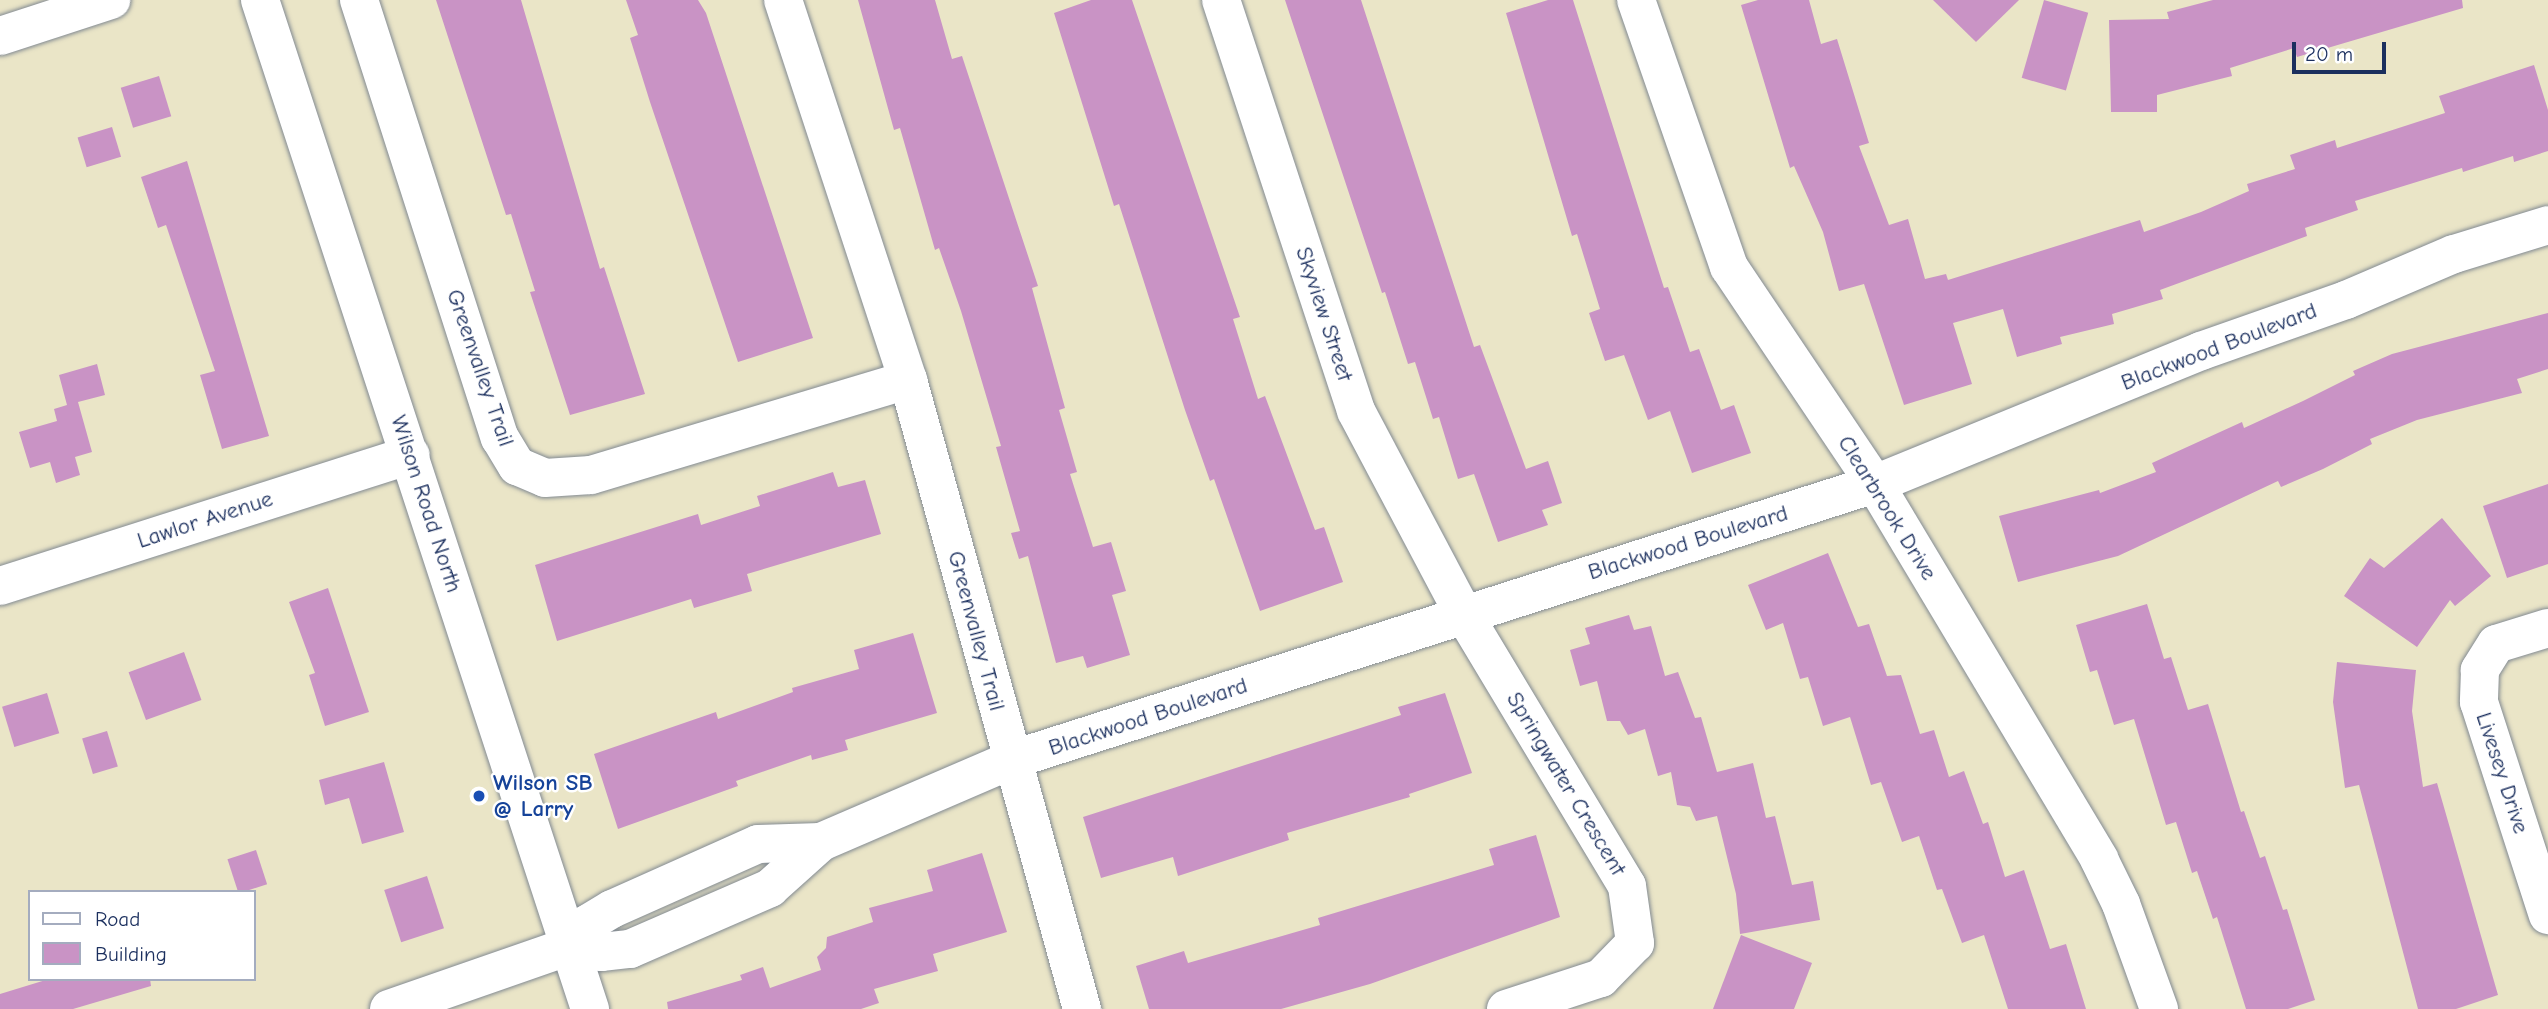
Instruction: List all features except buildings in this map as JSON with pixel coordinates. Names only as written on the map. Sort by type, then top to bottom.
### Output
[{"type":"street","points":[[0,36],[111,0]]},
{"type":"street","name":"Wilson Road North","points":[[260,0],[590,1009]]},
{"type":"street","name":"Greenvalley Trail","points":[[359,0],[500,438],[517,466],[545,478],[591,475],[908,380]]},
{"type":"street","name":"Greenvalley Trail","points":[[783,0],[908,380],[1011,760]]},
{"type":"street","name":"Skyview Street","points":[[1221,0],[1356,411],[1463,613]]},
{"type":"street","name":"Clearbrook Drive","points":[[1636,0],[1729,267],[1875,484],[2099,859],[2121,904],[2159,1009]]},
{"type":"street","name":"Blackwood Boulevard","points":[[570,946],[601,953],[630,949],[770,888],[821,842],[1011,760],[1463,613],[1875,484],[2201,351],[2346,300],[2454,254],[2548,225]]},
{"type":"street","name":"Lawlor Avenue","points":[[0,586],[411,455]]},
{"type":"street","name":"Springwater Crescent","points":[[1463,613],[1627,886],[1636,943],[1601,978],[1506,1009]]},
{"type":"street","name":"Livesey Drive","points":[[2548,628],[2496,644],[2480,670],[2479,702],[2548,915]]},
{"type":"street","points":[[1011,760],[1082,1009]]},
{"type":"street","points":[[388,1009],[570,946]]},
{"type":"place","name":"Wilson SB @ Larry","points":[[479,796]]}]
